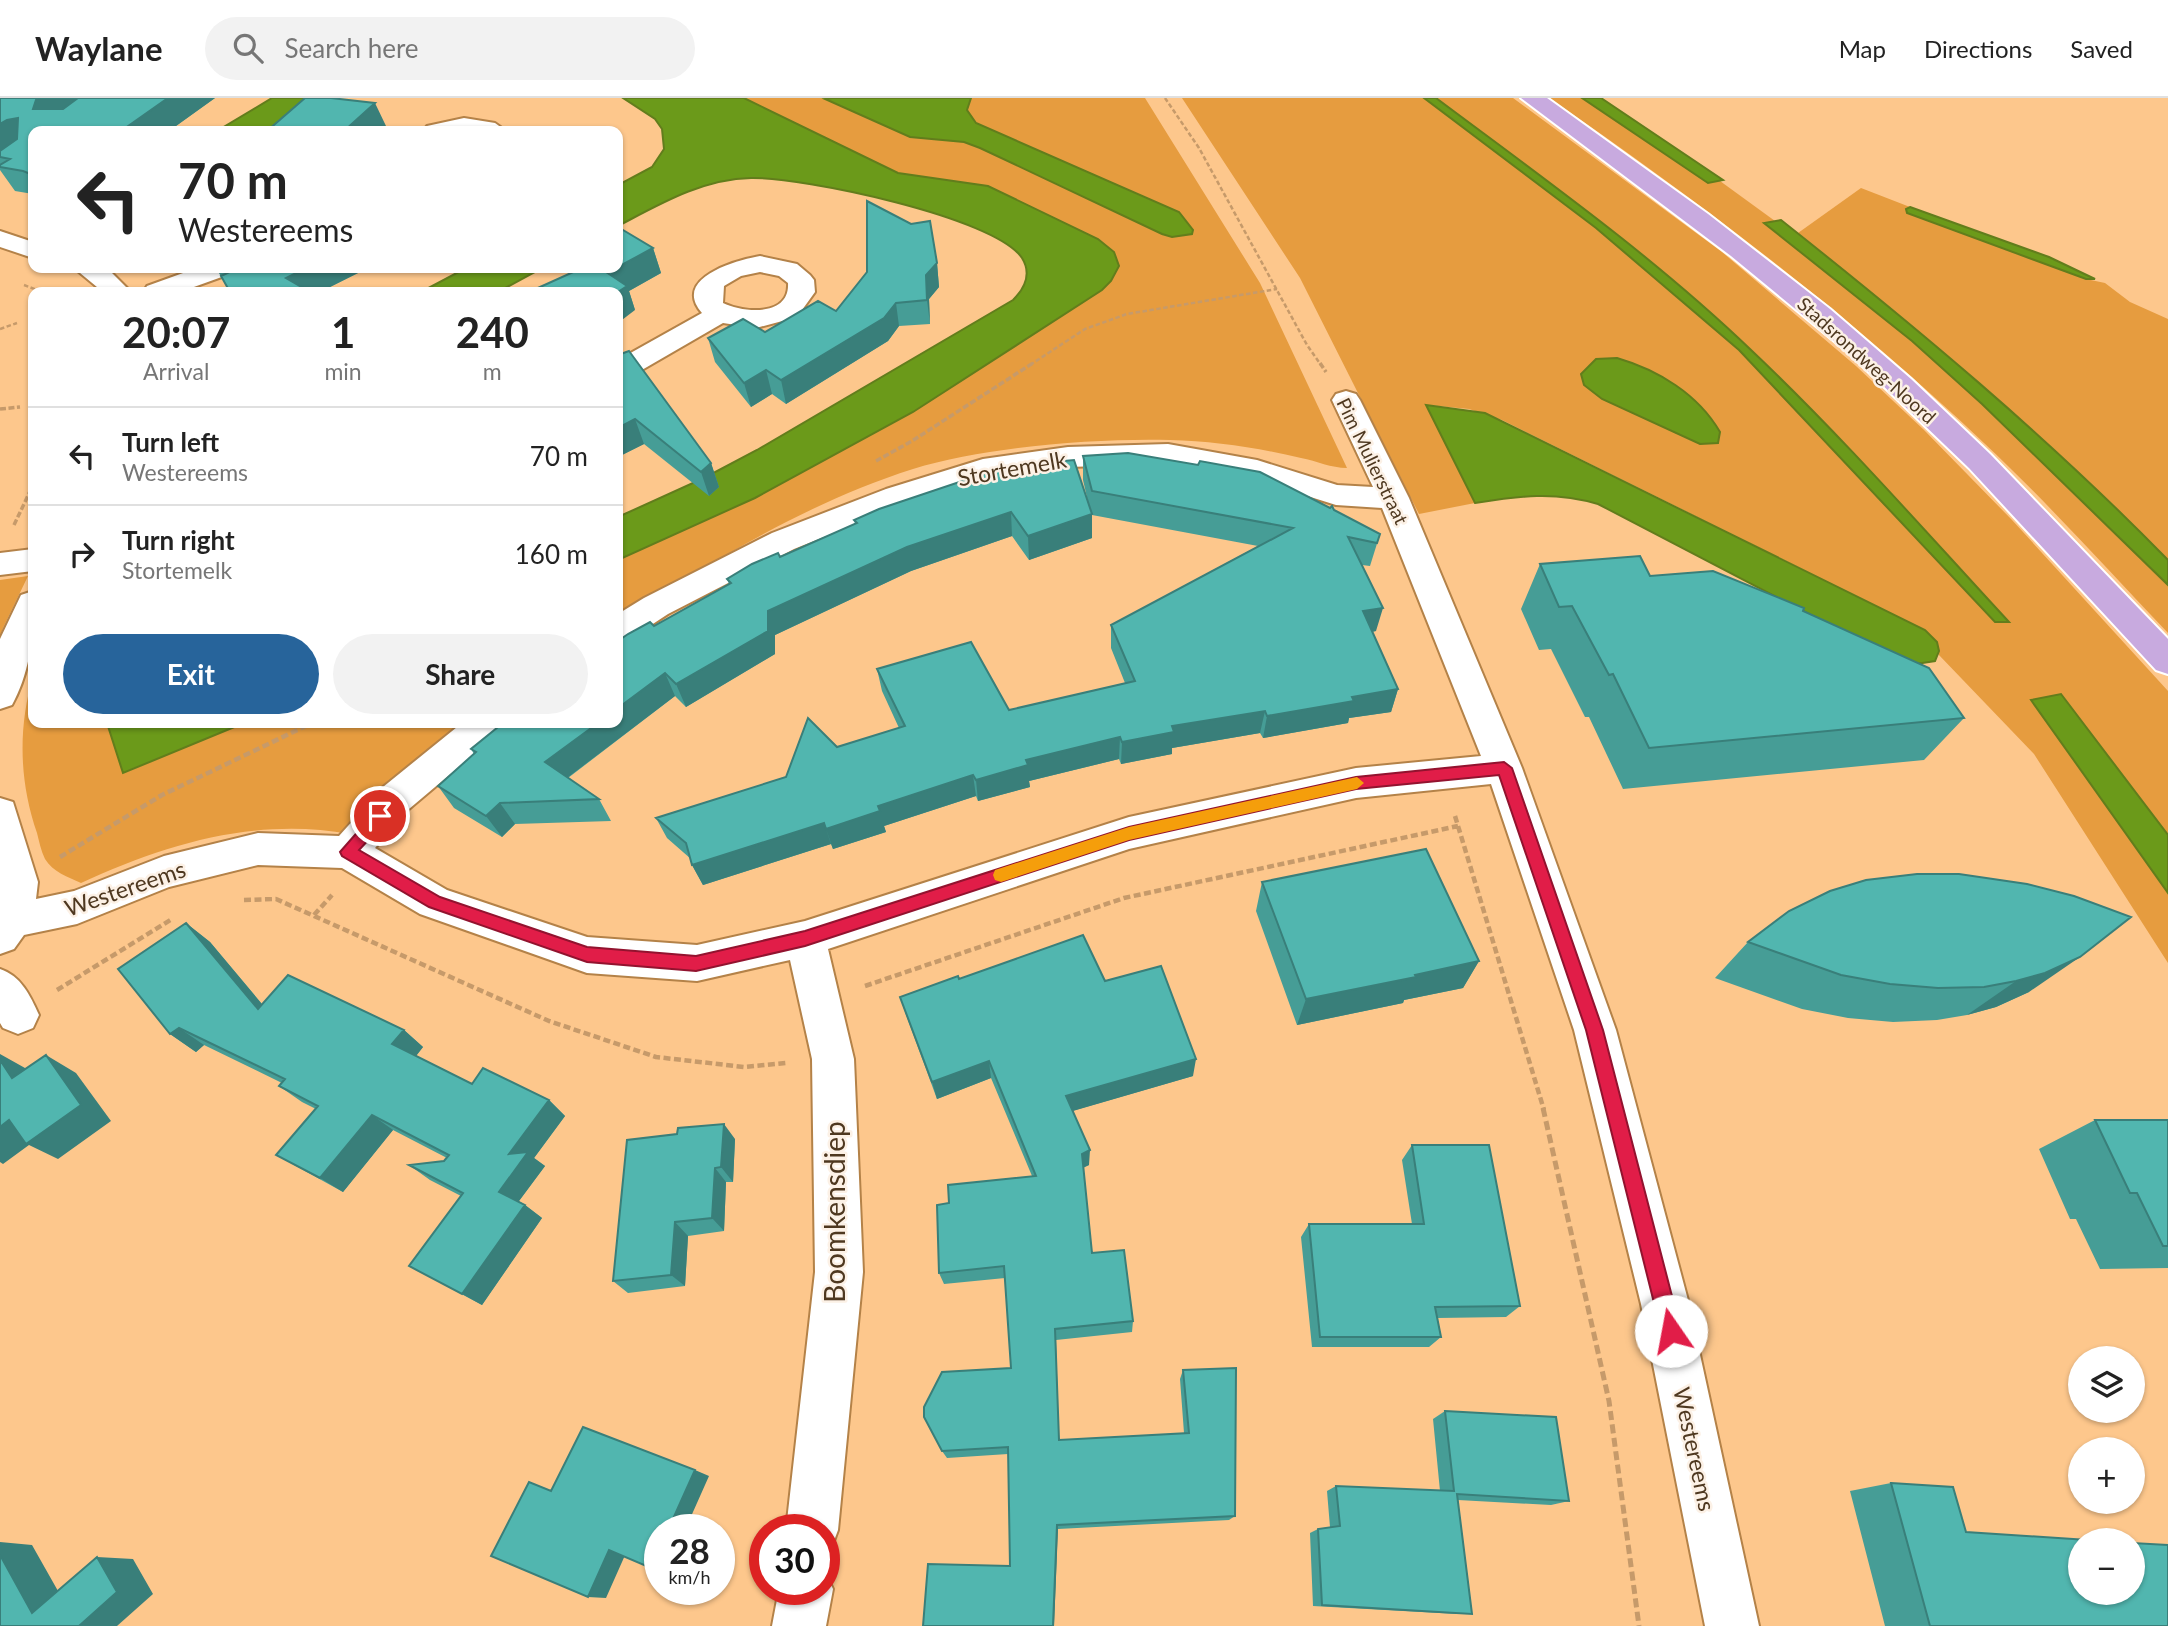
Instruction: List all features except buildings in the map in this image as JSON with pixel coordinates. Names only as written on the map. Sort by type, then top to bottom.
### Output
[{"type":"main road","name":"Stadsrondweg-Noord","points":[[1532,98],[1721,235],[1861,349],[2021,502],[2168,661]]},
{"type":"street","points":[[461,126],[480,126]]},
{"type":"street","points":[[0,239],[28,248]]},
{"type":"street","points":[[97,273],[113,287]]},
{"type":"street","points":[[170,287],[207,273]]},
{"type":"street","points":[[623,369],[720,314]]},
{"type":"street","name":"Pim Mulierstraat","points":[[1346,400],[1394,498],[1504,768]]},
{"type":"street","name":"Stortemelk","points":[[623,627],[656,606],[783,541],[897,496],[983,469],[1068,457],[1168,454],[1256,470],[1335,495],[1394,498]]},
{"type":"street","points":[[0,564],[28,561]]},
{"type":"street","points":[[0,696],[14,646],[28,614]]},
{"type":"street","points":[[348,852],[396,798],[480,728]]},
{"type":"street","name":"Westereems","points":[[6,929],[77,908],[164,872],[257,849],[348,852],[434,902],[587,955],[696,963],[805,939],[1129,833],[1356,783],[1504,768],[1595,1030],[1665,1304],[1732,1626]]},
{"type":"street","points":[[0,813],[19,882],[6,929]]},
{"type":"street","name":"Boomkensdiep","points":[[805,939],[833,1059],[839,1272],[814,1514]]},
{"type":"street","points":[[799,1626],[803,1605]]},
{"type":"path","name":"Pim Mulierstraat","points":[[1165,98],[1199,148],[1307,345],[1346,400]]},
{"type":"path","points":[[876,461],[912,441],[1085,329],[1127,314],[1277,289]]},
{"type":"path","points":[[0,329],[17,323]]},
{"type":"path","points":[[0,409],[19,407]]},
{"type":"path","points":[[12,529],[28,495]]},
{"type":"path","points":[[19,882],[162,795],[302,728]]},
{"type":"path","points":[[1443,775],[1546,1118],[1609,1401],[1639,1626]]},
{"type":"path","points":[[820,1001],[1124,898],[1458,826]]},
{"type":"path","points":[[239,900],[276,899],[549,1021],[656,1057],[744,1068],[833,1059]]},
{"type":"path","points":[[9,1001],[178,915]]},
{"type":"shaded area","points":[[272,98],[339,98],[286,126],[225,126]]},
{"type":"shaded area","points":[[623,98],[744,98],[898,173],[988,186],[1098,239],[1114,252],[1119,266],[1111,281],[1102,290],[913,412],[755,498],[623,558],[623,515],[704,478],[757,450],[1013,300],[1024,286],[1027,275],[1022,258],[1005,243],[975,228],[896,202],[776,179],[733,179],[715,183],[666,201],[623,223],[623,182],[652,167],[664,149],[662,129],[655,119]]},
{"type":"shaded area","points":[[744,98],[832,98],[827,99],[910,137],[964,142],[980,148],[1162,234],[1184,221],[1179,212],[976,123],[967,110],[971,98],[1145,98],[1260,283],[1347,468],[1253,448],[1170,440],[1040,446],[942,461],[873,483],[797,517],[724,556],[623,619],[623,558],[755,498],[913,412],[1102,290],[1111,281],[1119,266],[988,186],[898,173]]},
{"type":"shaded area","points":[[971,98],[967,110],[976,123],[1179,212],[1193,230],[1192,234],[1172,237],[1162,234],[980,148],[964,142],[910,137],[825,99]]},
{"type":"shaded area","points":[[1182,98],[1513,98],[1722,252],[1856,366],[1924,430],[2012,520],[2168,691],[2168,963],[2034,754],[1938,654],[1939,651],[1925,630],[1502,420],[1469,409],[1427,405],[1475,503],[1419,514],[1300,278]]},
{"type":"shaded area","points":[[1424,98],[1436,98],[1557,188],[1713,315],[1817,415],[2009,622],[1995,622],[1739,350],[1596,228]]},
{"type":"shaded area","points":[[1549,98],[1582,98],[1708,183],[1720,181],[1775,221],[1765,224],[1912,341],[1982,404],[2168,585],[2168,633],[2008,466],[1881,350],[1773,262],[1663,178]]},
{"type":"shaded area","points":[[1582,98],[1601,98],[1723,180],[1708,183]]},
{"type":"shaded area","points":[[1861,188],[1910,207],[1907,209],[1908,213],[2086,279],[2105,283],[2130,302],[2168,319],[2168,560],[1988,391],[1798,233]]},
{"type":"shaded area","points":[[1910,207],[2049,257],[2095,279],[2086,279],[1907,213],[1906,209]]},
{"type":"shaded area","points":[[1781,220],[1931,342],[2028,426],[2122,514],[2168,560],[2168,585],[1982,404],[1912,341],[1764,223]]},
{"type":"shaded area","points":[[457,273],[533,273],[507,287],[430,287]]},
{"type":"shaded area","points":[[1617,358],[1647,369],[1689,395],[1720,432],[1718,443],[1700,444],[1602,399],[1584,385],[1581,374],[1596,359]]},
{"type":"shaded area","points":[[1426,405],[1485,413],[1925,630],[1937,642],[1939,651],[1935,661],[1916,664],[1897,660],[1598,504],[1552,496],[1475,503]]},
{"type":"shaded area","points":[[28,576],[3,628],[0,636],[0,580]]},
{"type":"shaded area","points":[[2061,694],[2168,835],[2168,893],[2031,700]]},
{"type":"shaded area","points":[[28,696],[28,728],[109,728],[124,773],[232,728],[477,728],[350,834],[280,829],[212,838],[146,856],[81,883],[56,871],[48,864],[41,849],[24,774]]},
{"type":"shaded area","points":[[109,728],[232,728],[123,773]]},
{"type":"slow traffic","points":[[1001,875],[1129,833],[1357,783]]},
{"type":"route","points":[[380,816],[348,852],[434,902],[587,955],[696,963],[805,939],[1129,833],[1356,783],[1504,768],[1595,1030],[1671,1331]]}]
